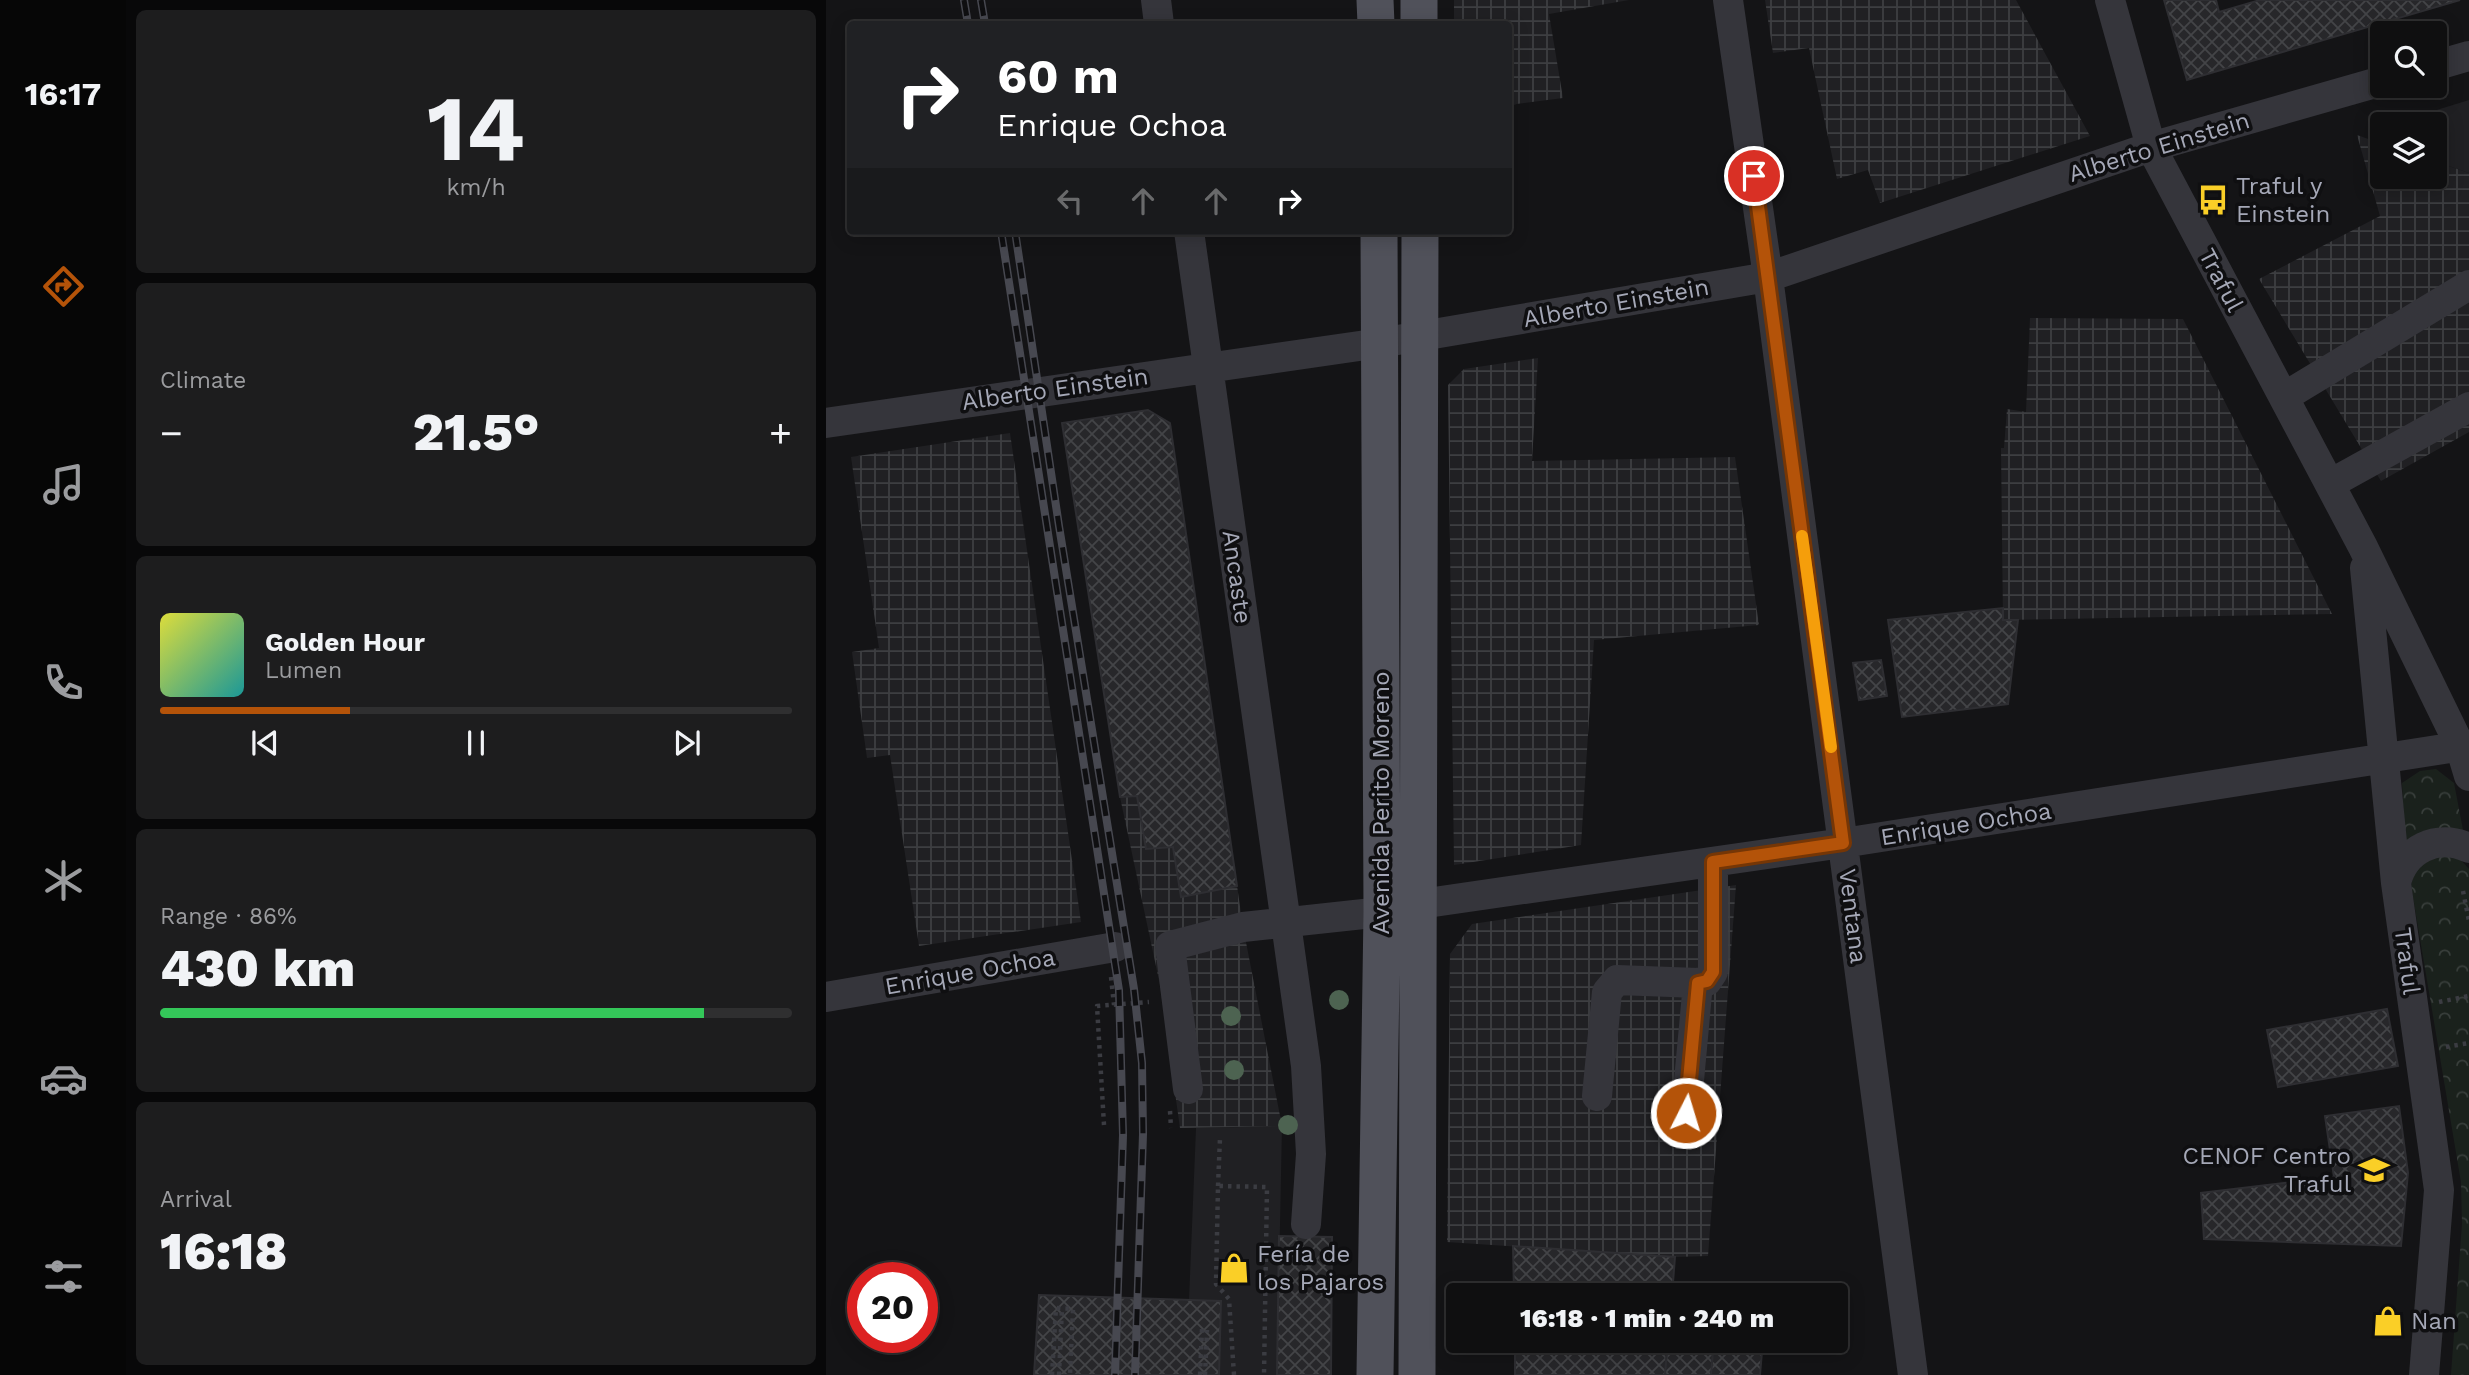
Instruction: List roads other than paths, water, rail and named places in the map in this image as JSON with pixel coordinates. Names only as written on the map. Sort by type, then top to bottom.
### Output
[{"type":"main road","points":[[1375,0],[1376,21]]},
{"type":"main road","points":[[1419,0],[1419,21]]},
{"type":"main road","name":"Avenida Perito Moreno","points":[[1375,1375],[1382,912],[1379,235]]},
{"type":"main road","name":"Avenida Perito Moreno","points":[[1418,1375],[1420,235]]},
{"type":"street","points":[[1156,0],[1159,21]]},
{"type":"street","name":"Ventana","points":[[1728,0],[1768,277],[1913,1375]]},
{"type":"street","name":"Traful","points":[[2110,0],[2151,147],[2363,547],[2464,745],[2469,776]]},
{"type":"street","points":[[2447,62],[2469,56]]},
{"type":"street","name":"Alberto Einstein","points":[[826,423],[1380,343],[1768,277],[2151,147],[2370,84]]},
{"type":"street","name":"Ancaste","points":[[1190,235],[1306,1066],[1311,1154],[1306,1224]]},
{"type":"street","points":[[2284,397],[2469,285]]},
{"type":"street","points":[[2330,484],[2469,407]]},
{"type":"street","name":"Traful","points":[[2363,547],[2396,883],[2439,1190],[2424,1375]]},
{"type":"street","name":"Enrique Ochoa","points":[[1420,904],[1843,843],[2464,745]]},
{"type":"street","points":[[2396,883],[2406,860],[2426,845],[2451,841],[2469,848]]},
{"type":"street","points":[[1597,1096],[1607,992],[1612,984],[1617,980],[1698,983],[1707,981],[1713,972],[1713,862]]},
{"type":"street","points":[[1188,1089],[1170,946],[1243,927],[1382,912]]},
{"type":"street","name":"Enrique Ochoa","points":[[826,997],[1115,947]]},
{"type":"street","points":[[1686,1113],[1698,983]]},
{"type":"railway","points":[[964,0],[968,21]]},
{"type":"railway","points":[[981,0],[984,21]]},
{"type":"railway","points":[[1002,235],[1119,990],[1123,1135],[1115,1375]]},
{"type":"railway","points":[[1016,235],[1059,526],[1134,989],[1142,1063],[1143,1134],[1135,1375]]},
{"type":"place","name":"Traful y Einstein","points":[[2213,200]]},
{"type":"place","name":"CENOF Centro Traful","points":[[2374,1170]]},
{"type":"place","name":"Fería de los Pajaros","points":[[1234,1268]]},
{"type":"place","name":"Nan","points":[[2388,1321]]}]
